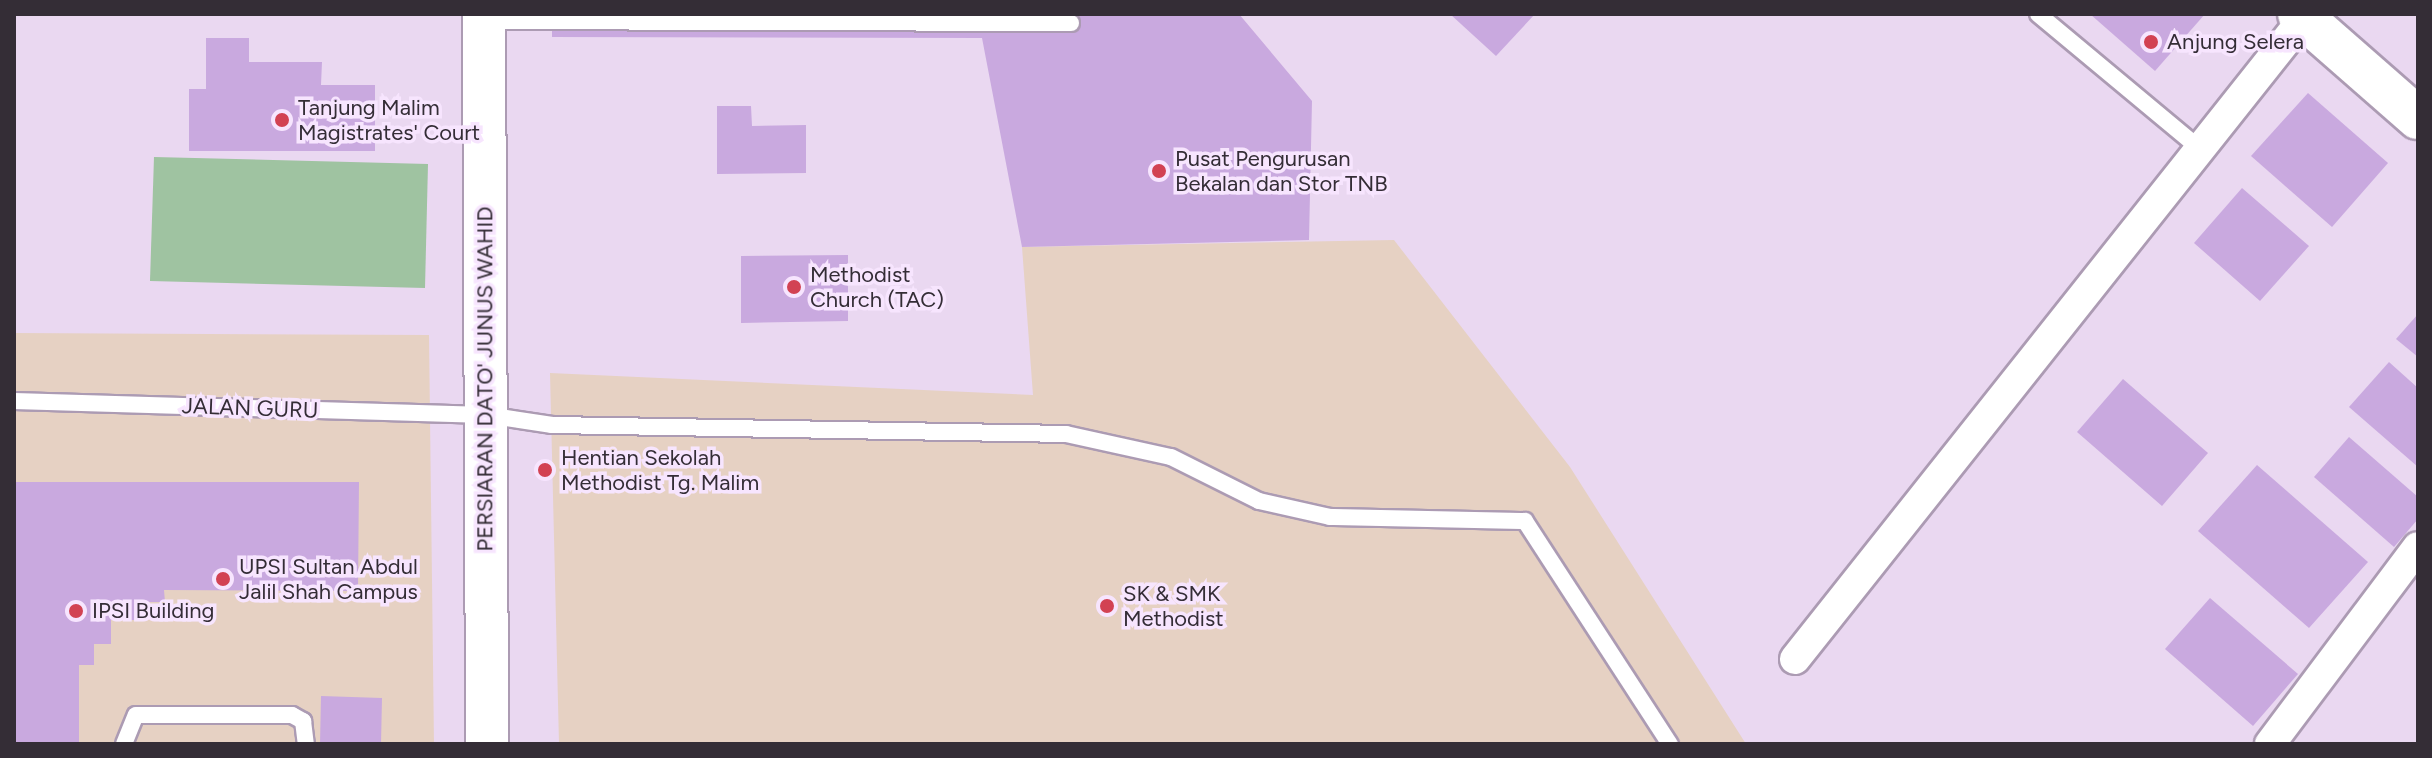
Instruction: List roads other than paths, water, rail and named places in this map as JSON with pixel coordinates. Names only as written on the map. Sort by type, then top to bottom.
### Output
[{"type":"street","points":[[1795,659],[2201,150],[2301,16],[2418,118]]},
{"type":"street","name":"PERSIARAN DATO' JUNUS WAHID","points":[[484,17],[487,744]]},
{"type":"street","points":[[2270,744],[2418,547]]},
{"type":"lane","points":[[2038,14],[2201,150]]},
{"type":"lane","points":[[484,17],[1071,23]]},
{"type":"lane","name":"JALAN GURU","points":[[14,401],[486,415],[552,425],[1066,434],[1171,457],[1259,501],[1330,517],[1525,521],[1670,744]]},
{"type":"lane","points":[[124,744],[136,715],[277,715],[303,721],[306,744]]},
{"type":"place","name":"Anjung Selera","points":[[2151,42]]},
{"type":"place","name":"Tanjung Malim Magistrates' Court","points":[[282,120]]},
{"type":"place","name":"Pusat Pengurusan Bekalan dan Stor TNB","points":[[1159,171]]},
{"type":"place","name":"Methodist Church (TAC)","points":[[794,287]]},
{"type":"place","name":"Hentian Sekolah Methodist Tg. Malim","points":[[545,470]]},
{"type":"place","name":"UPSI Sultan Abdul Jalil Shah Campus","points":[[223,579]]},
{"type":"place","name":"SK & SMK Methodist","points":[[1107,606]]},
{"type":"place","name":"IPSI Building","points":[[76,611]]}]
